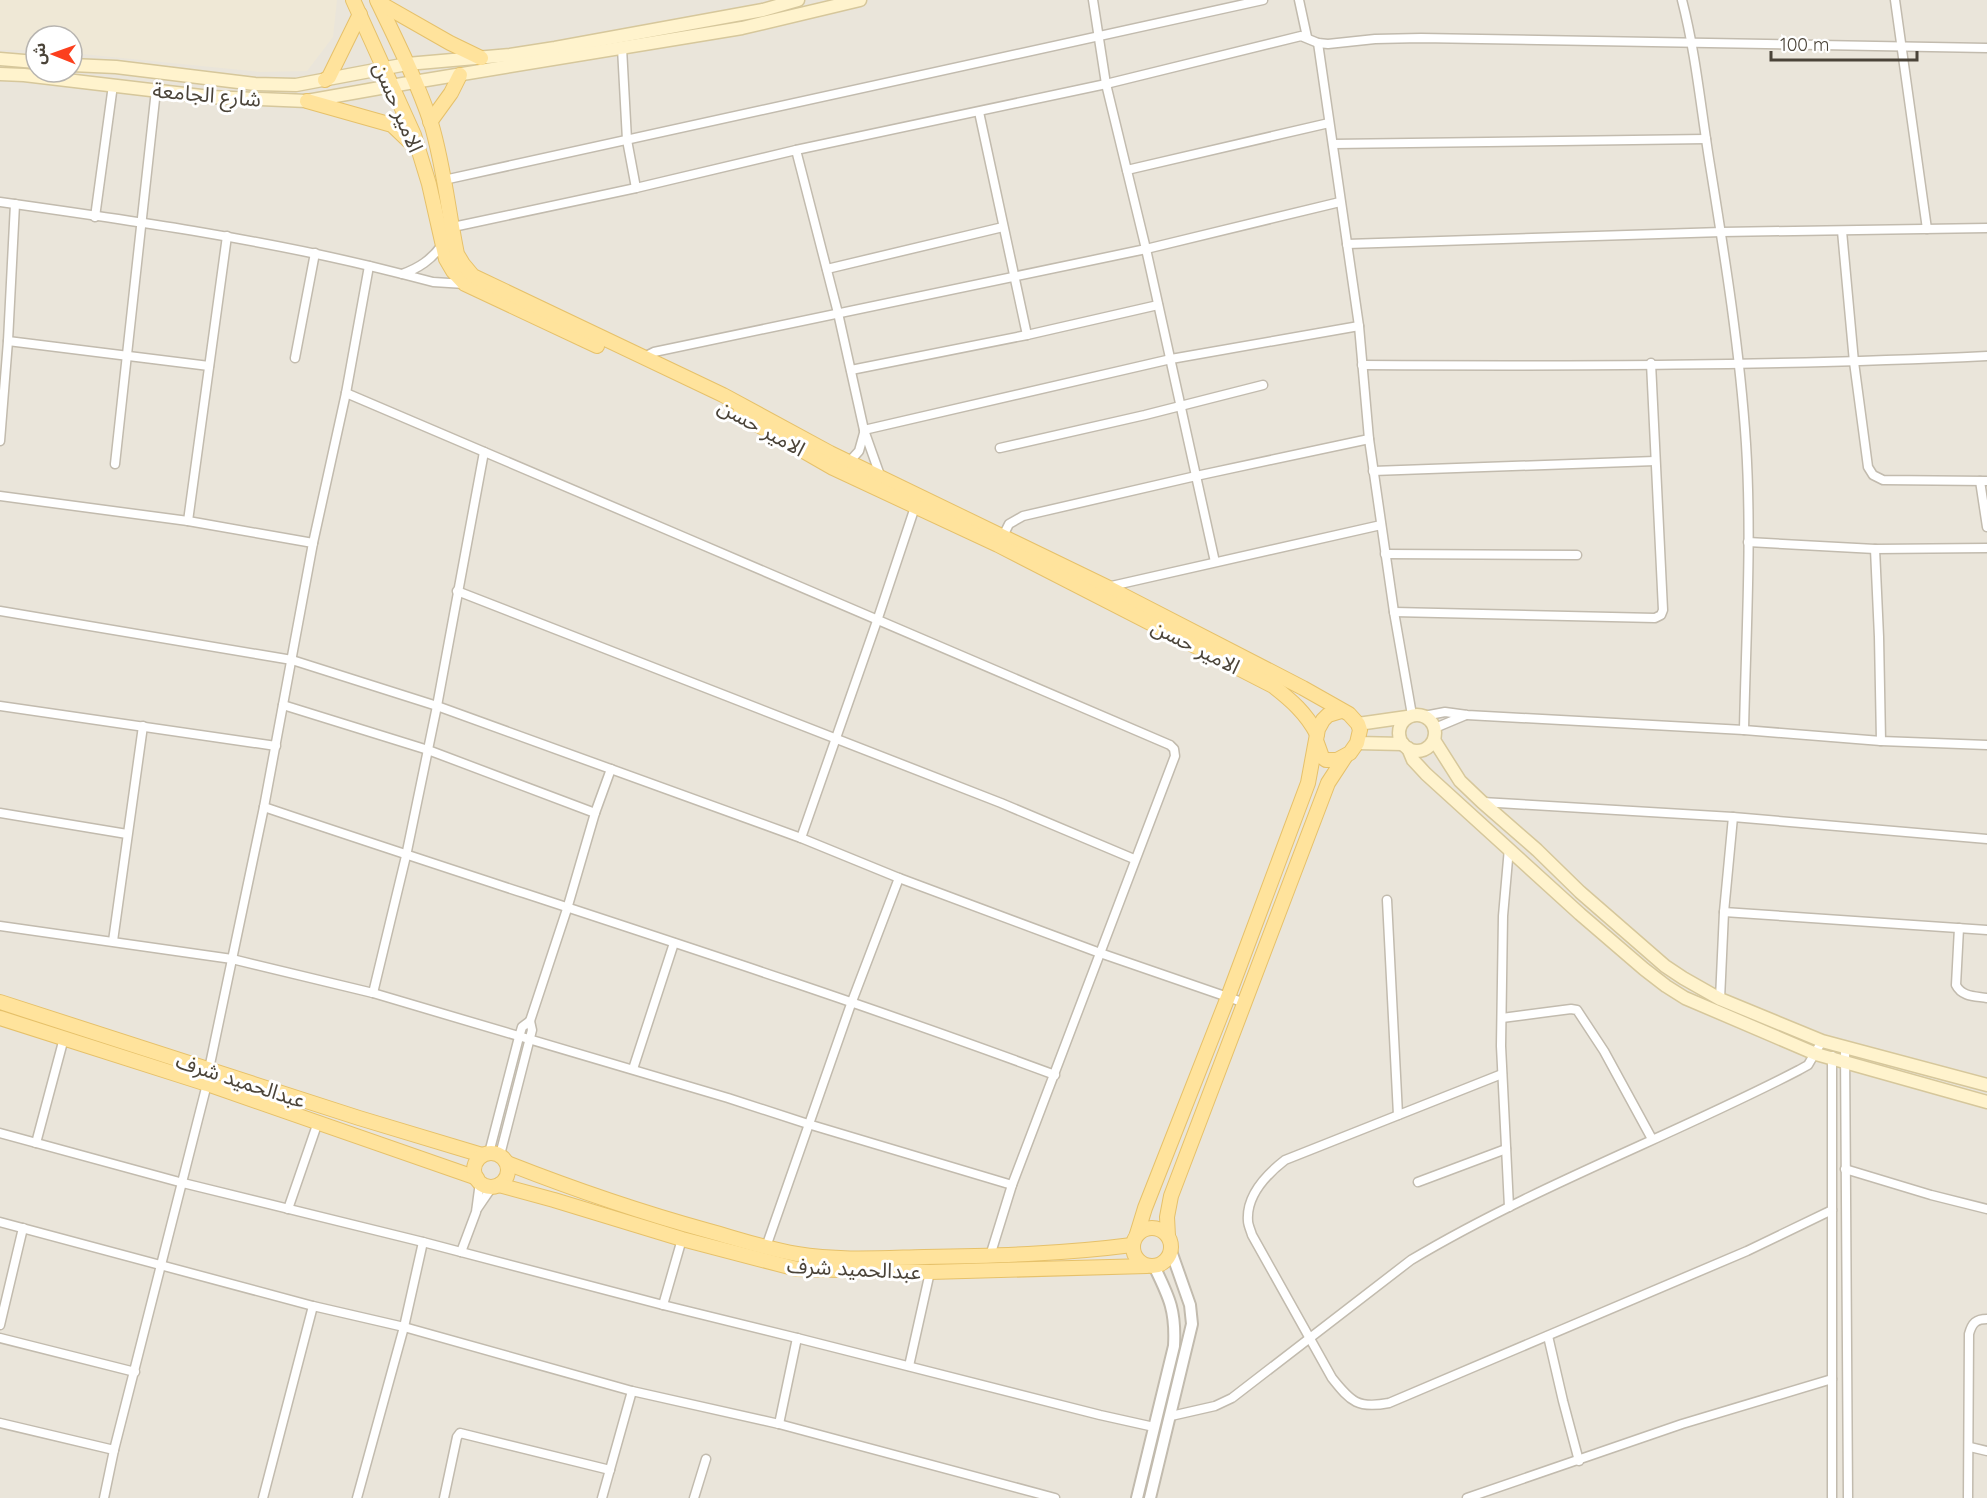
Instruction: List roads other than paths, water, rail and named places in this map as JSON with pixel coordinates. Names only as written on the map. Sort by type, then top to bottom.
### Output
[{"type":"main road","name":"الامير حسن","points":[[353,0],[419,152],[429,184],[442,245],[450,266],[465,284],[720,403],[833,468],[915,507],[1107,587],[1303,688],[1341,711]]},
{"type":"main road","name":"شارع الجامعة","points":[[84,65],[255,84],[296,85],[407,64],[481,58],[555,48],[763,10],[798,0]]},
{"type":"main road","name":"شارع الجامعة","points":[[0,74],[210,97],[307,101],[766,23],[860,0]]},
{"type":"main road","name":"الامير حسن","points":[[378,1],[430,122],[444,180],[457,254],[473,276],[723,395],[1273,686],[1294,702],[1311,723],[1322,757],[1326,760],[1337,760],[1351,750]]},
{"type":"main road","points":[[378,1],[450,43],[481,58]]},
{"type":"main road","points":[[325,80],[329,77],[360,14]]},
{"type":"main road","points":[[0,59],[24,61]]},
{"type":"main road","points":[[430,122],[452,93],[460,75]]},
{"type":"main road","points":[[307,101],[392,125],[419,152]]},
{"type":"main road","points":[[1341,711],[1349,714],[1360,730],[1351,750],[1328,783],[1171,1196],[1167,1217],[1171,1251],[1164,1261],[1150,1266],[1137,1260],[1132,1250],[1145,1208],[1228,997],[1308,783],[1323,720],[1341,711]]},
{"type":"main road","points":[[1358,724],[1415,716],[1429,719],[1460,781],[1580,892],[1665,966],[1720,999],[1827,1042],[1987,1084]]},
{"type":"main road","points":[[1415,716],[1400,726],[1399,732],[1413,760],[1426,774],[1524,863],[1666,986],[1700,1005],[1815,1054],[1987,1102]]},
{"type":"main road","points":[[1351,750],[1405,746],[1413,751],[1426,749],[1435,734]]},
{"type":"main road","points":[[1524,863],[1537,850]]},
{"type":"main road","name":"عبدالحميد شرف","points":[[0,1002],[495,1157],[558,1184],[621,1204],[795,1254],[830,1258],[990,1256],[1102,1249],[1135,1239]]},
{"type":"main road","name":"عبدالحميد شرف","points":[[0,1018],[207,1084],[487,1183],[554,1200],[682,1239],[797,1269],[930,1272],[1150,1266]]},
{"type":"main road","points":[[495,1157],[508,1168],[506,1178],[487,1183],[475,1166],[477,1160],[495,1157]]},
{"type":"main road","points":[[1135,1239],[1150,1227],[1160,1229],[1168,1236]]},
{"type":"street","points":[[1093,0],[1106,84],[1146,249],[1215,562]]},
{"type":"street","points":[[444,180],[1263,0]]},
{"type":"street","points":[[1299,0],[1307,37]]},
{"type":"street","points":[[1684,0],[1722,232],[1739,364],[1746,446],[1748,542],[1744,730]]},
{"type":"street","points":[[1895,0],[1927,230]]},
{"type":"street","points":[[453,227],[636,188],[796,150],[1106,84],[1295,37],[1307,37],[1318,43],[1421,38],[1987,48]]},
{"type":"street","points":[[1318,43],[1359,326],[1369,439],[1385,555],[1415,716],[1446,712],[1744,730],[1881,741],[1987,745]]},
{"type":"street","points":[[622,48],[627,140],[636,188]]},
{"type":"street","points":[[95,217],[113,85]]},
{"type":"street","points":[[115,464],[156,90]]},
{"type":"street","points":[[979,112],[1027,335]]},
{"type":"street","points":[[1127,170],[1329,123]]},
{"type":"street","points":[[1333,144],[1706,140]]},
{"type":"street","points":[[796,150],[838,312],[864,430],[881,477]]},
{"type":"street","points":[[0,202],[227,236],[315,253],[433,282],[465,284]]},
{"type":"street","points":[[642,358],[654,352],[838,312],[1146,249],[1341,202]]},
{"type":"street","points":[[0,441],[15,204]]},
{"type":"street","points":[[827,269],[1003,226]]},
{"type":"street","points":[[1347,244],[1722,232],[1987,228]]},
{"type":"street","points":[[1842,231],[1854,362],[1868,467],[1873,475],[1883,480],[1984,481],[1987,527]]},
{"type":"street","points":[[188,521],[227,236]]},
{"type":"street","points":[[402,274],[426,263],[442,245]]},
{"type":"street","points":[[295,358],[315,253]]},
{"type":"street","points":[[209,1069],[264,807],[369,266]]},
{"type":"street","points":[[851,370],[1027,335],[1158,305]]},
{"type":"street","points":[[864,430],[1171,359],[1359,326]]},
{"type":"street","points":[[8,341],[209,366]]},
{"type":"street","points":[[1362,365],[1739,364],[1987,356]]},
{"type":"street","points":[[1394,612],[1655,618],[1661,615],[1663,610],[1651,363]]},
{"type":"street","points":[[1000,448],[1263,385]]},
{"type":"street","points":[[346,393],[658,527],[878,618],[1170,745],[1174,749],[1175,756],[1012,1185],[990,1256]]},
{"type":"street","points":[[849,462],[859,451],[864,430]]},
{"type":"street","points":[[1000,541],[1009,524],[1023,516],[1369,439]]},
{"type":"street","points":[[373,993],[428,750],[484,452]]},
{"type":"street","points":[[1373,471],[1655,461]]},
{"type":"street","points":[[0,496],[188,521],[314,543]]},
{"type":"street","points":[[801,838],[915,507]]},
{"type":"street","points":[[1107,587],[1381,525]]},
{"type":"street","points":[[1748,542],[1875,549],[1987,548]]},
{"type":"street","points":[[1875,549],[1881,741]]},
{"type":"street","points":[[1385,555],[1577,555]]},
{"type":"street","points":[[457,591],[1001,803],[1134,859]]},
{"type":"street","points":[[0,611],[292,660],[437,706],[801,838],[899,878],[1100,953],[1245,1003]]},
{"type":"street","points":[[283,705],[428,750],[596,813]]},
{"type":"street","points":[[0,706],[276,746]]},
{"type":"street","points":[[1435,734],[1467,715]]},
{"type":"street","points":[[113,941],[143,726]]},
{"type":"street","points":[[495,1157],[519,1037],[522,1028],[530,1021],[611,769]]},
{"type":"street","points":[[1482,802],[1733,817],[1987,838]]},
{"type":"street","points":[[264,807],[675,943],[1055,1075]]},
{"type":"street","points":[[0,813],[127,834]]},
{"type":"street","points":[[1720,999],[1724,912],[1733,817]]},
{"type":"street","points":[[1509,848],[1503,916],[1502,1018],[1502,1074],[1509,1207]]},
{"type":"street","points":[[766,1247],[851,1004],[899,878]]},
{"type":"street","points":[[1387,900],[1398,1115]]},
{"type":"street","points":[[1724,912],[1987,930]]},
{"type":"street","points":[[0,927],[232,959],[373,993],[633,1069],[1012,1185]]},
{"type":"street","points":[[1959,928],[1956,986],[1965,994],[1987,998]]},
{"type":"street","points":[[633,1069],[675,943]]},
{"type":"street","points":[[1502,1018],[1577,1010],[1604,1051],[1652,1139]]},
{"type":"street","points":[[495,1157],[532,1030],[530,1021]]},
{"type":"street","points":[[36,1143],[64,1038]]},
{"type":"street","points":[[1171,1416],[1215,1406],[1232,1398],[1411,1260],[1509,1207],[1800,1070],[1808,1065],[1827,1042],[1838,1061],[1845,1169],[1848,1498]]},
{"type":"street","points":[[1832,1498],[1832,1210],[1838,1061],[1845,1047]]},
{"type":"street","points":[[1502,1074],[1285,1160],[1260,1185],[1250,1206],[1248,1221],[1252,1235],[1332,1378],[1344,1394],[1357,1404],[1374,1406],[1389,1403],[1747,1251],[1832,1210]]},
{"type":"street","points":[[104,1498],[114,1450],[207,1084]]},
{"type":"street","points":[[288,1209],[318,1122]]},
{"type":"street","points":[[0,1133],[183,1183],[1154,1427]]},
{"type":"street","points":[[1418,1182],[1506,1149]]},
{"type":"street","points":[[1845,1169],[1987,1209]]},
{"type":"street","points":[[461,1252],[487,1183]]},
{"type":"street","points":[[476,1212],[487,1183]]},
{"type":"street","points":[[0,1222],[313,1306],[404,1327],[632,1390],[779,1424],[1055,1498]]},
{"type":"street","points":[[0,1325],[23,1228]]},
{"type":"street","points":[[663,1305],[682,1239]]},
{"type":"street","points":[[357,1498],[404,1327],[423,1242]]},
{"type":"street","points":[[1150,1498],[1192,1324],[1192,1315],[1171,1251]]},
{"type":"street","points":[[1137,1498],[1174,1346],[1175,1329],[1172,1308],[1150,1266]]},
{"type":"street","points":[[909,1366],[930,1272]]},
{"type":"street","points":[[263,1498],[313,1306]]},
{"type":"street","points":[[1968,1498],[1969,1334],[1971,1325],[1977,1320],[1987,1319]]},
{"type":"street","points":[[1548,1336],[1579,1461]]},
{"type":"street","points":[[0,1338],[135,1372]]},
{"type":"street","points":[[779,1424],[797,1338]]},
{"type":"street","points":[[1467,1498],[1488,1495],[1683,1424],[1832,1378]]},
{"type":"street","points":[[602,1498],[632,1390]]},
{"type":"street","points":[[0,1423],[114,1450]]},
{"type":"street","points":[[444,1498],[457,1437],[460,1433],[610,1470]]},
{"type":"street","points":[[1970,1447],[1987,1451]]},
{"type":"street","points":[[694,1498],[706,1459]]}]
